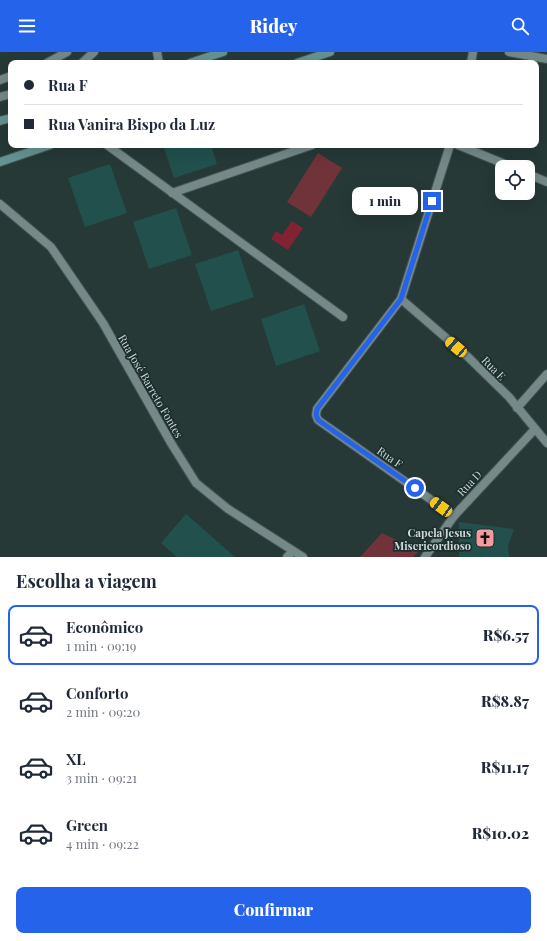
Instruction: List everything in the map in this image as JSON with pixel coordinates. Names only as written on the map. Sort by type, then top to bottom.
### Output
[{"type":"main road","points":[[199,60],[223,52]]},
{"type":"main road","points":[[306,60],[330,52]]},
{"type":"main road","points":[[0,162],[41,148]]},
{"type":"street","points":[[52,60],[67,52]]},
{"type":"street","points":[[85,60],[94,52]]},
{"type":"street","points":[[509,52],[547,59]]},
{"type":"street","points":[[111,148],[343,317]]},
{"type":"street","points":[[172,193],[303,148]]},
{"type":"street","points":[[401,299],[449,148]]},
{"type":"street","points":[[465,148],[495,160]]},
{"type":"street","points":[[535,177],[547,182]]},
{"type":"street","name":"Rua José Barreto Fontes","points":[[0,204],[51,247],[103,323],[171,444],[196,483],[228,509],[290,554],[303,557]]},
{"type":"street","name":"Rua E","points":[[401,299],[467,356],[517,408],[547,443]]},
{"type":"street","name":"Rua F","points":[[401,299],[317,409],[316,415],[318,420],[454,516]]},
{"type":"street","points":[[517,408],[547,374]]},
{"type":"street","name":"Rua D","points":[[425,557],[454,516],[535,429]]},
{"type":"shaded area","points":[[318,153],[342,168],[311,217],[287,202]]},
{"type":"shaded area","points":[[292,221],[303,228],[288,250],[271,239],[276,231],[282,235]]},
{"type":"shaded area","points":[[382,533],[419,551],[413,557],[360,557]]},
{"type":"building","points":[[164,148],[212,148],[217,164],[174,178]]},
{"type":"building","points":[[110,164],[127,213],[85,227],[68,178]]},
{"type":"building","points":[[176,208],[192,255],[149,269],[133,222]]},
{"type":"building","points":[[238,250],[254,297],[211,311],[195,264]]},
{"type":"building","points":[[304,304],[320,351],[276,366],[261,319]]},
{"type":"building","points":[[186,514],[235,557],[177,557],[161,543]]},
{"type":"building","name":"Capela Jesus Misericordioso","points":[[459,522],[514,529],[508,546],[509,557],[459,557]]},
{"type":"place","name":"Capela Jesus Misericordioso","points":[[485,538]]},
{"type":"route","points":[[415,488],[318,420],[316,415],[317,409],[401,299],[432,201]]}]
